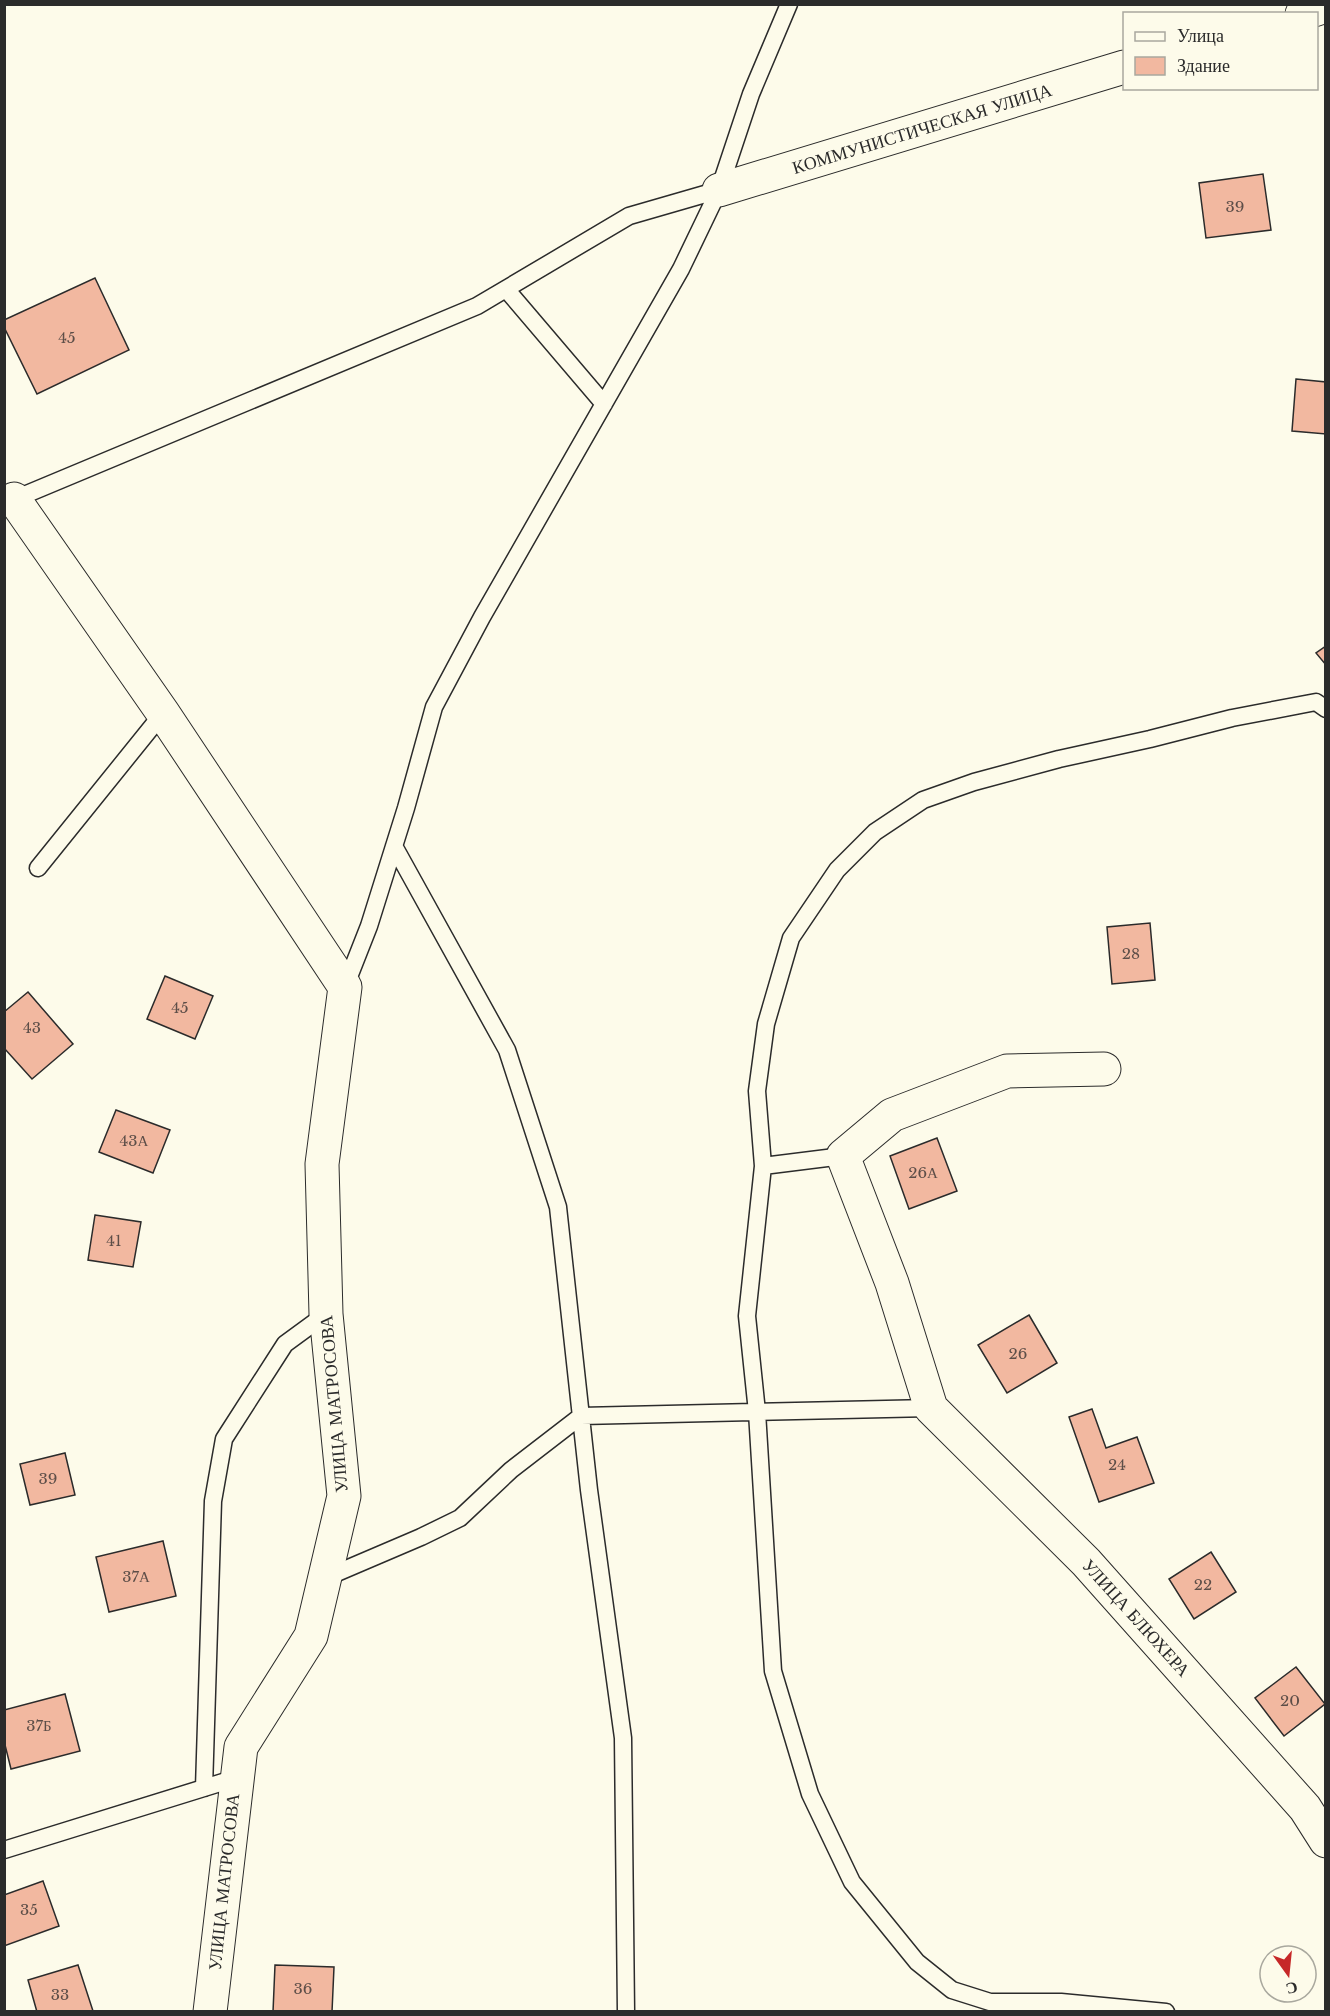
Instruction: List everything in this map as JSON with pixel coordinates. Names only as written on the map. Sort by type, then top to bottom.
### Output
[{"type":"street","points":[[1305,12],[1326,6]]},
{"type":"street","name":"КОММУНИСТИЧЕСКАЯ УЛИЦА","points":[[719,190],[1123,68]]},
{"type":"street","points":[[9,501],[164,713],[345,987]]},
{"type":"street","name":"УЛИЦА МАТРОСОВА","points":[[210,2012],[241,1747],[311,1636],[344,1496],[326,1314],[322,1164],[345,987]]},
{"type":"street","points":[[931,1408],[892,1283],[843,1156],[892,1115],[1007,1071],[1104,1069]]},
{"type":"street","name":"УЛИЦА БЛЮХЕРА","points":[[931,1408],[1086,1562],[1305,1808],[1326,1841]]},
{"type":"lane","points":[[345,987],[369,926],[434,707],[482,616],[681,269],[719,190],[751,94],[789,4]]},
{"type":"lane","points":[[9,501],[477,306],[629,216],[719,190]]},
{"type":"lane","points":[[506,289],[604,404]]},
{"type":"lane","points":[[1166,2012],[1061,2002],[990,2002],[952,1990],[917,1962],[852,1882],[810,1794],[773,1671],[757,1412],[747,1316],[763,1166],[757,1090],[766,1024],[791,938],[837,870],[875,832],[922,800],[974,782],[1279,708],[1316,702],[1326,709]]},
{"type":"lane","points":[[38,868],[164,713]]},
{"type":"lane","points":[[394,846],[507,1050],[558,1208],[581,1416],[623,1738],[626,2012]]},
{"type":"lane","points":[[763,1166],[843,1156]]},
{"type":"lane","points":[[204,1788],[213,1501],[224,1438],[285,1344],[326,1314]]},
{"type":"lane","points":[[325,1578],[460,1518],[511,1470],[581,1416],[931,1408]]},
{"type":"lane","points":[[4,1850],[236,1778]]},
{"type":"building","points":[[1263,174],[1271,230],[1206,238],[1199,183]]},
{"type":"building","points":[[95,278],[129,350],[37,394],[4,327],[4,320]]},
{"type":"building","points":[[1296,379],[1326,382],[1326,434],[1292,431]]},
{"type":"building","points":[[1326,646],[1326,665],[1316,653]]},
{"type":"building","points":[[1150,923],[1155,980],[1112,984],[1107,927]]},
{"type":"building","points":[[165,976],[213,996],[195,1039],[147,1019]]},
{"type":"building","points":[[28,992],[73,1044],[32,1079],[4,1048],[4,1012]]},
{"type":"building","points":[[116,1110],[170,1130],[153,1173],[99,1152]]},
{"type":"building","points":[[937,1138],[957,1191],[909,1209],[890,1156]]},
{"type":"building","points":[[95,1215],[141,1222],[133,1267],[88,1260]]},
{"type":"building","points":[[1029,1315],[1057,1363],[1007,1393],[978,1345]]},
{"type":"building","points":[[1092,1409],[1106,1448],[1137,1437],[1154,1483],[1099,1502],[1069,1417]]},
{"type":"building","points":[[65,1453],[75,1495],[30,1505],[20,1464]]},
{"type":"building","points":[[163,1541],[176,1596],[109,1612],[96,1557]]},
{"type":"building","points":[[1211,1552],[1236,1592],[1194,1619],[1169,1579]]},
{"type":"building","points":[[1296,1667],[1325,1704],[1284,1736],[1255,1698]]},
{"type":"building","points":[[65,1694],[80,1751],[11,1769],[4,1741],[4,1710]]},
{"type":"building","points":[[43,1881],[59,1926],[4,1946],[4,1895]]},
{"type":"building","points":[[78,1965],[93,2011],[37,2012],[28,1980]]},
{"type":"building","points":[[275,1965],[334,1967],[332,2012],[273,2012]]}]
